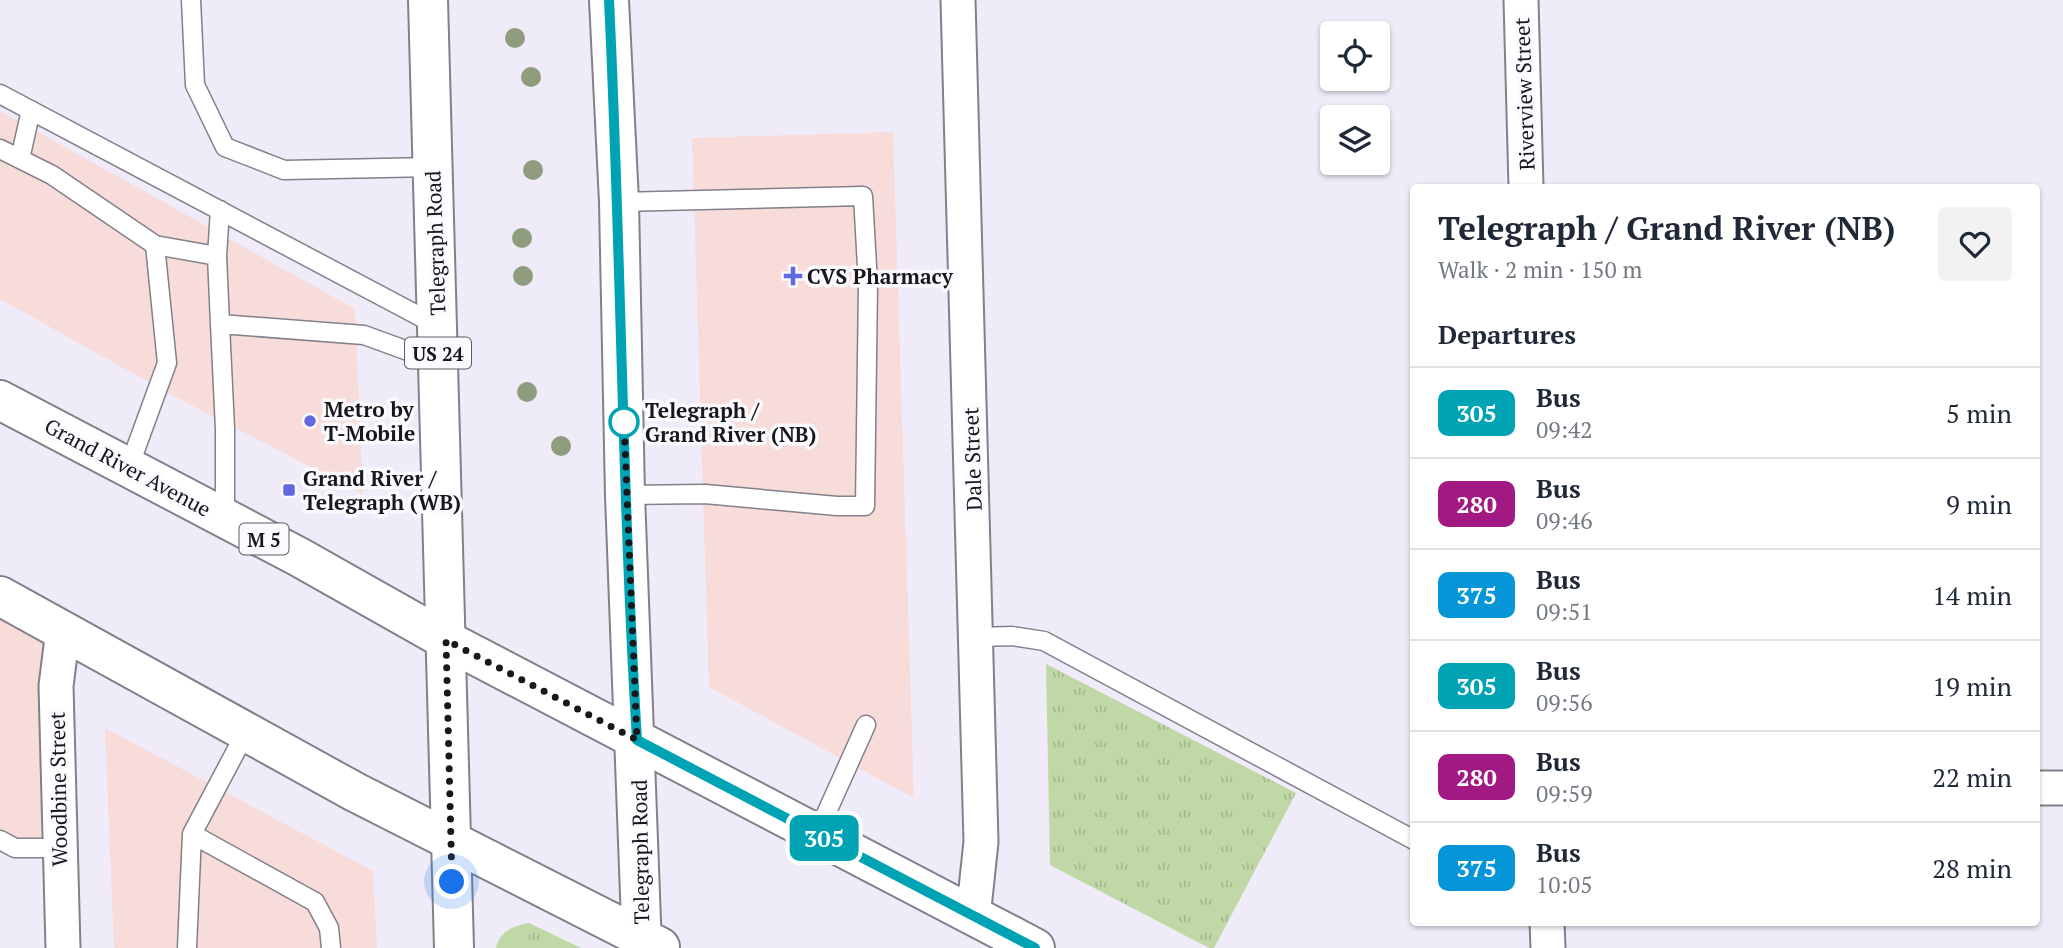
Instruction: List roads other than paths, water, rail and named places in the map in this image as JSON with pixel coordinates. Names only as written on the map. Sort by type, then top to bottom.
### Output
[{"type":"main road","name":"Telegraph Road","points":[[428,0],[454,948]]},
{"type":"main road","name":"Telegraph Road","points":[[608,0],[619,202],[625,495],[649,945]]},
{"type":"main road","name":"Grand River Avenue","points":[[0,400],[225,518],[446,640],[1035,948]]},
{"type":"main road","points":[[0,596],[246,732],[649,945]]},
{"type":"street","name":"Dale Street","points":[[958,0],[978,636],[981,842],[972,917]]},
{"type":"street","name":"Riverview Street","points":[[1521,0],[1526,184]]},
{"type":"street","name":"Woodbine Street","points":[[63,630],[56,687],[63,948]]},
{"type":"street","points":[[2040,788],[2063,788]]},
{"type":"street","points":[[1548,926],[1548,948]]},
{"type":"lane","points":[[191,0],[195,85],[225,147],[284,170],[433,167]]},
{"type":"lane","points":[[0,94],[220,210],[438,344]]},
{"type":"lane","points":[[20,159],[31,110]]},
{"type":"lane","points":[[0,149],[52,175],[155,245],[217,256]]},
{"type":"lane","points":[[619,202],[863,196],[868,284],[864,506],[705,494],[625,495]]},
{"type":"lane","points":[[220,210],[217,256],[225,429],[225,518]]},
{"type":"lane","points":[[129,467],[167,363],[155,245]]},
{"type":"lane","points":[[220,324],[364,335],[438,344]]},
{"type":"lane","points":[[978,636],[1012,636],[1044,641],[1410,838]]},
{"type":"lane","points":[[817,834],[866,725]]},
{"type":"lane","points":[[187,948],[192,834],[246,732]]},
{"type":"lane","points":[[192,834],[315,902],[329,928],[331,948]]},
{"type":"lane","points":[[0,840],[15,848],[60,848]]},
{"type":"place","name":"CVS Pharmacy","points":[[793,276]]},
{"type":"place","name":"Metro by T-Mobile","points":[[310,421]]},
{"type":"place","name":"Telegraph / Grand River (NB)","points":[[624,422]]},
{"type":"place","name":"Grand River / Telegraph (WB)","points":[[289,490]]}]
